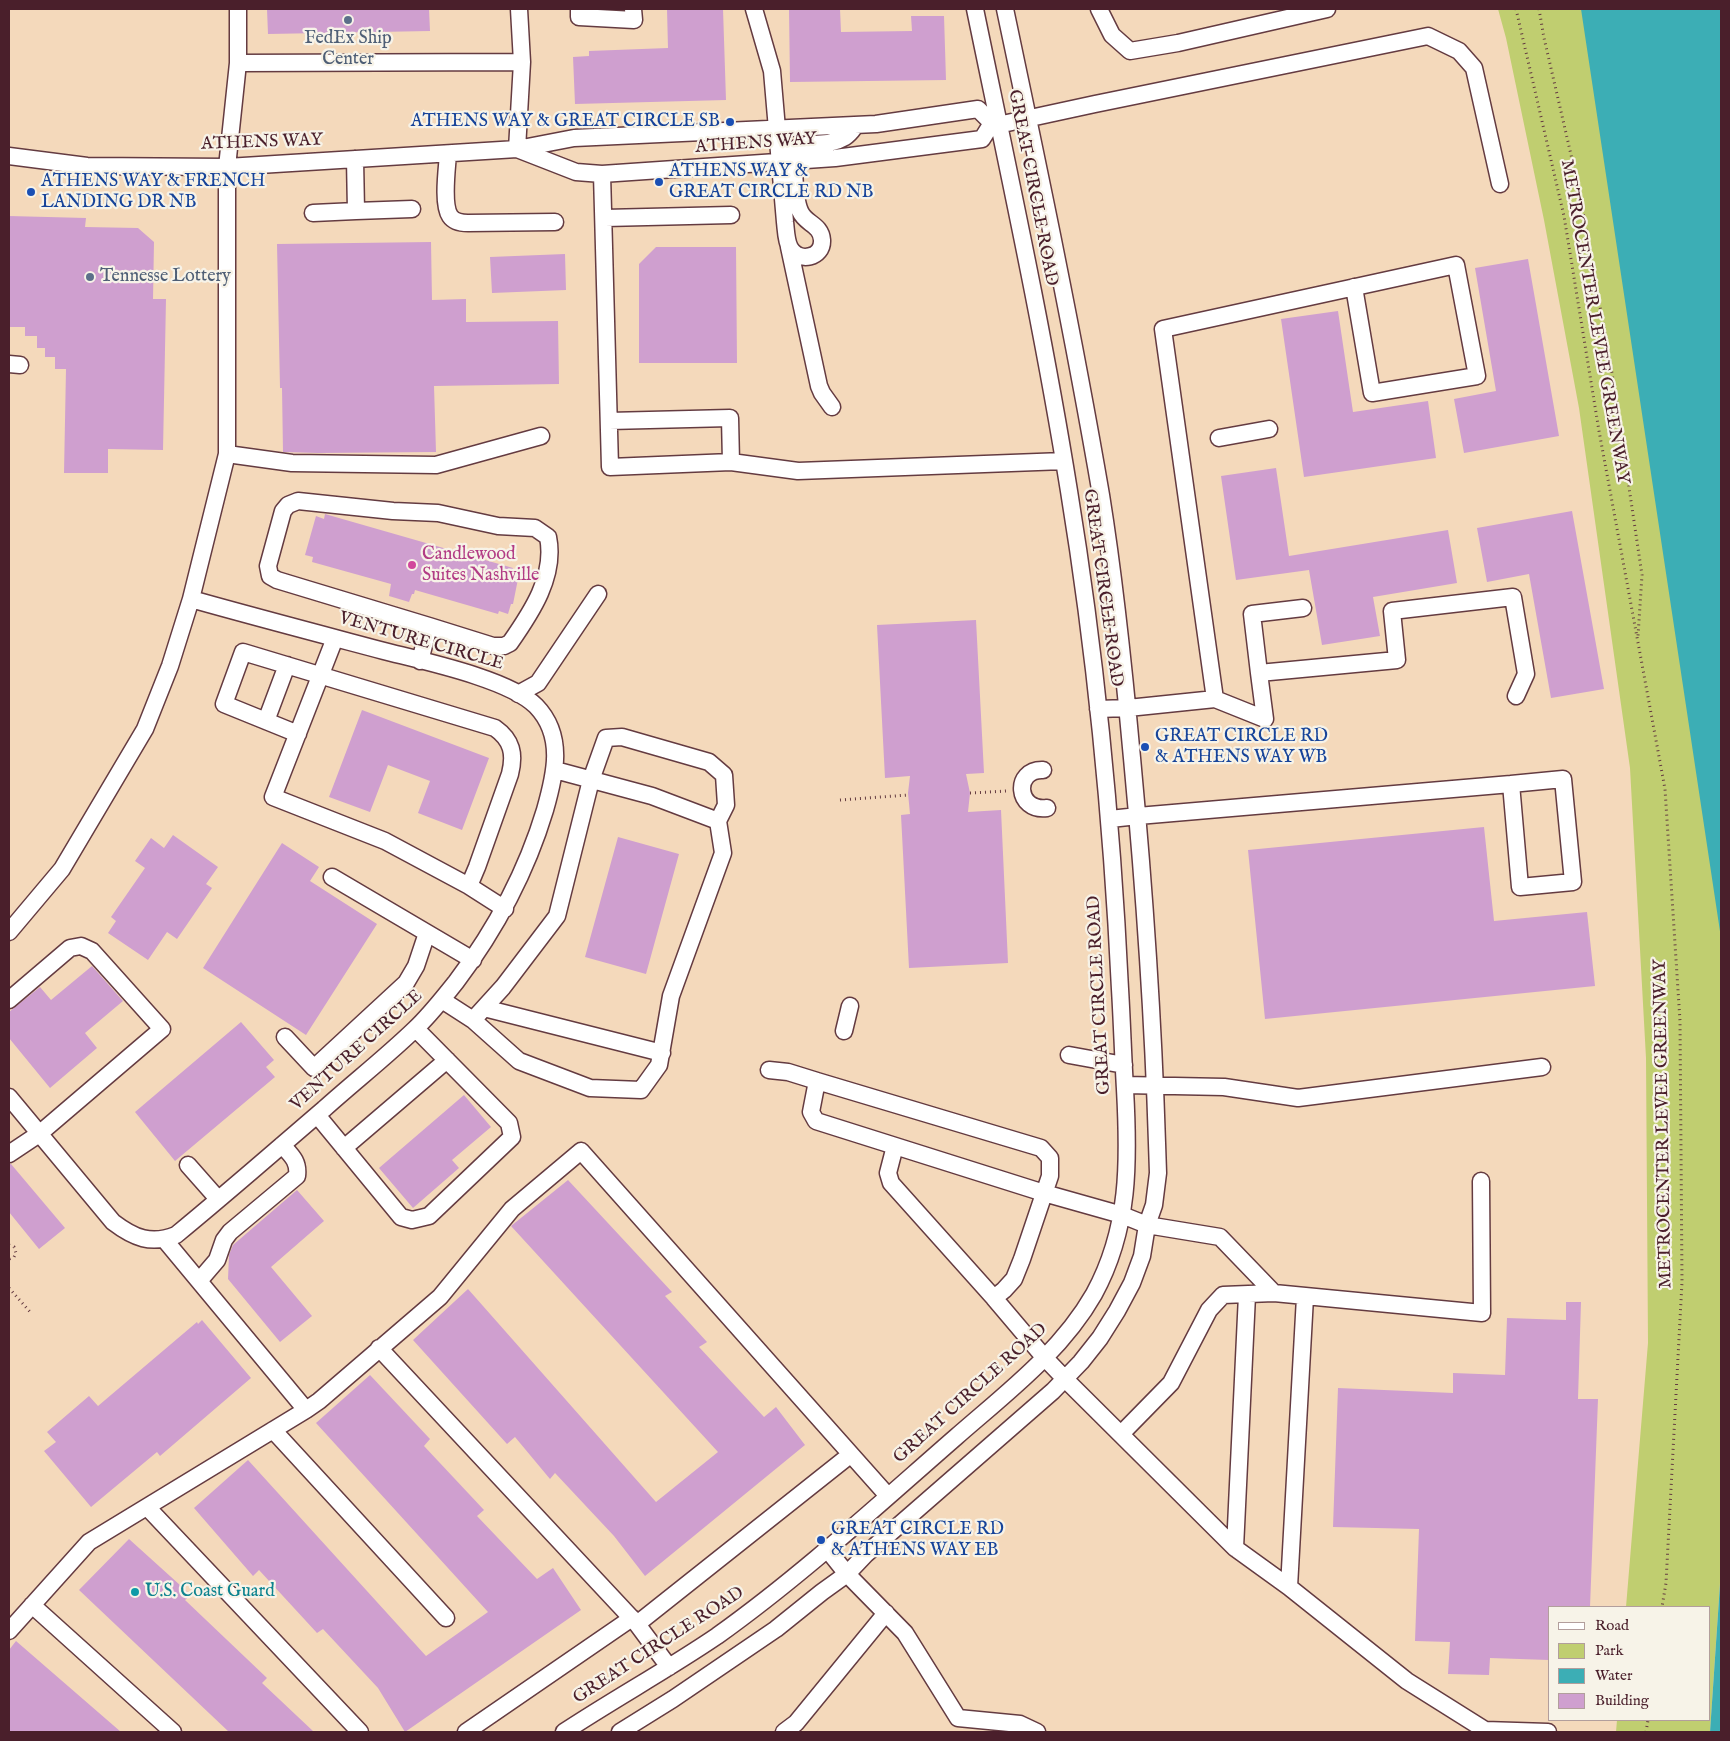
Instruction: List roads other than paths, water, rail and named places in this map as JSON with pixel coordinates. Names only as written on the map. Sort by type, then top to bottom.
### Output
[{"type":"street","points":[[9,932],[62,869],[145,729],[170,666],[191,599],[227,454],[227,167],[238,63],[238,9]]},
{"type":"street","points":[[517,149],[522,62],[519,9]]},
{"type":"street","points":[[579,9],[580,17],[634,20],[634,9]]},
{"type":"street","points":[[754,9],[772,71],[777,129],[798,207],[806,220],[815,225],[820,231],[822,243],[818,252],[805,258],[795,254],[789,247]]},
{"type":"street","name":"GREAT CIRCLE ROAD","points":[[564,1732],[586,1726],[746,1614],[827,1549],[1010,1390],[1072,1326],[1091,1298],[1105,1273],[1122,1215],[1127,1183],[1128,1148],[1110,819],[1087,613],[1064,461],[1037,316],[995,124],[975,9]]},
{"type":"street","name":"GREAT CIRCLE ROAD","points":[[620,1732],[726,1665],[847,1574],[866,1554],[1065,1379],[1100,1338],[1132,1283],[1142,1256],[1147,1225],[1154,1205],[1158,1174],[1155,1085],[1146,913],[1128,708],[1101,496],[1064,296],[1005,9]]},
{"type":"street","points":[[1099,9],[1112,34],[1130,51],[1178,43],[1327,9]]},
{"type":"street","points":[[995,124],[1428,36],[1459,51],[1474,68],[1500,184]]},
{"type":"street","points":[[238,63],[522,62]]},
{"type":"street","name":"ATHENS WAY","points":[[9,156],[87,166],[227,167],[517,149],[574,138],[876,124],[978,109],[995,124],[982,139],[835,158],[602,174],[576,172],[517,149]]},
{"type":"street","points":[[832,407],[819,386],[789,247],[785,222],[787,162],[794,148],[835,142],[847,136],[856,125]]},
{"type":"street","points":[[448,154],[446,204],[452,218],[461,223],[555,222]]},
{"type":"street","points":[[354,159],[356,211]]},
{"type":"street","points":[[602,174],[605,218],[610,467],[731,462],[798,471],[1064,461]]},
{"type":"street","points":[[313,213],[412,209]]},
{"type":"street","points":[[605,218],[731,215]]},
{"type":"street","points":[[1215,699],[1163,329],[1354,287],[1456,265],[1477,376],[1372,393],[1354,287]]},
{"type":"street","points":[[609,421],[730,418],[731,462]]},
{"type":"street","points":[[1219,438],[1269,429]]},
{"type":"street","points":[[227,454],[292,463],[436,465],[541,436]]},
{"type":"street","points":[[298,501],[393,511],[438,513],[498,526],[535,528],[548,537],[550,547],[548,569],[543,588],[510,643],[504,646],[493,646],[429,626],[277,580],[270,576],[268,566],[283,511],[288,505],[298,501]]},
{"type":"street","points":[[518,694],[538,683],[598,594]]},
{"type":"street","points":[[1260,673],[1397,660],[1392,612],[1513,597],[1526,674],[1516,696]]},
{"type":"street","name":"VENTURE CIRCLE","points":[[164,1239],[176,1235],[317,1115],[416,1029],[442,1000],[473,960],[505,908],[520,878],[536,839],[555,770],[555,745],[549,725],[536,706],[518,694],[463,673],[191,599]]},
{"type":"street","points":[[1098,709],[1128,708],[1215,699],[1265,720],[1252,614],[1303,608]]},
{"type":"street","points":[[420,661],[429,626]]},
{"type":"street","points":[[335,638],[273,797],[385,841],[469,886],[505,908]]},
{"type":"street","points":[[298,734],[224,704],[244,652],[495,728],[504,734],[509,743],[513,763],[469,886]]},
{"type":"street","points":[[266,722],[287,665]]},
{"type":"street","points":[[622,737],[709,762],[724,775],[726,805],[718,821],[723,853],[671,996],[660,1065],[641,1090],[590,1088],[519,1062],[478,1014],[503,988],[557,916],[591,780],[606,738],[622,737]]},
{"type":"street","points":[[555,770],[652,796],[718,821]]},
{"type":"street","points":[[1043,770],[1037,770],[1028,775],[1023,783],[1022,790],[1023,796],[1030,805],[1038,808],[1047,808]]},
{"type":"street","points":[[1110,819],[1138,816],[1511,784],[1563,780],[1573,882],[1520,887],[1511,784]]},
{"type":"street","points":[[332,877],[473,960]]},
{"type":"street","points":[[286,1037],[314,1068],[406,983],[416,966],[427,933]]},
{"type":"street","points":[[9,1000],[70,948],[81,946],[92,951],[162,1030],[39,1134],[9,1154]]},
{"type":"street","points":[[442,1000],[478,1014],[662,1053]]},
{"type":"street","points":[[844,1031],[850,1006]]},
{"type":"street","points":[[317,1115],[401,1217],[412,1220],[429,1216],[512,1137],[509,1123],[416,1029]]},
{"type":"street","points":[[1069,1055],[1124,1065]]},
{"type":"street","points":[[344,1148],[447,1060]]},
{"type":"street","points":[[1125,1085],[1224,1087],[1298,1098],[1542,1067]]},
{"type":"street","points":[[769,1070],[788,1072],[817,1080],[1041,1148],[1050,1158],[1050,1176],[1014,1279],[994,1298]]},
{"type":"street","points":[[817,1080],[811,1112],[816,1121],[1044,1193],[1122,1215],[1147,1225],[1220,1236],[1274,1294]]},
{"type":"street","points":[[9,1097],[114,1222],[134,1236],[153,1240],[164,1239],[306,1410]]},
{"type":"street","points":[[199,1281],[217,1260],[224,1240],[230,1232],[297,1176],[298,1167],[293,1157],[282,1145]]},
{"type":"street","points":[[895,1146],[888,1172],[891,1183],[1044,1357],[1235,1548],[1289,1587],[1408,1681],[1485,1730],[1548,1732]]},
{"type":"street","points":[[9,1631],[88,1542],[319,1401],[440,1296],[512,1209],[581,1151],[888,1496]]},
{"type":"street","points":[[188,1165],[218,1199]]},
{"type":"street","points":[[1121,1434],[1171,1383],[1209,1310],[1223,1295],[1274,1294],[1305,1296],[1482,1313],[1481,1181]]},
{"type":"street","points":[[1235,1548],[1247,1295]]},
{"type":"street","points":[[1289,1587],[1305,1296]]},
{"type":"street","points":[[379,1348],[634,1621],[669,1667]]},
{"type":"street","points":[[272,1430],[446,1618]]},
{"type":"street","points":[[466,1732],[634,1621],[850,1455]]},
{"type":"street","points":[[146,1507],[360,1732]]},
{"type":"street","points":[[827,1549],[847,1574],[905,1633],[960,1725],[1020,1724],[1037,1732]]},
{"type":"street","points":[[32,1605],[173,1732]]},
{"type":"street","points":[[784,1732],[796,1723],[886,1614]]},
{"type":"water","points":[[1581,9],[1721,9],[1721,938]]},
{"type":"water","points":[[1721,1569],[1721,1732],[1710,1732]]},
{"type":"place","name":"FedEx Ship Center","points":[[348,20]]},
{"type":"place","name":"ATHENS WAY & GREAT CIRCLE SB","points":[[730,122]]},
{"type":"place","name":"ATHENS WAY & GREAT CIRCLE RD NB","points":[[659,182]]},
{"type":"place","name":"ATHENS WAY & FRENCH LANDING DR NB","points":[[31,192]]},
{"type":"place","name":"Tennesse Lottery","points":[[90,277]]},
{"type":"place","name":"Candlewood Suites Nashville","points":[[412,565]]},
{"type":"place","name":"GREAT CIRCLE RD & ATHENS WAY WB","points":[[1145,747]]},
{"type":"place","name":"GREAT CIRCLE RD & ATHENS WAY EB","points":[[821,1540]]},
{"type":"place","name":"U.S. Coast Guard","points":[[135,1592]]}]
